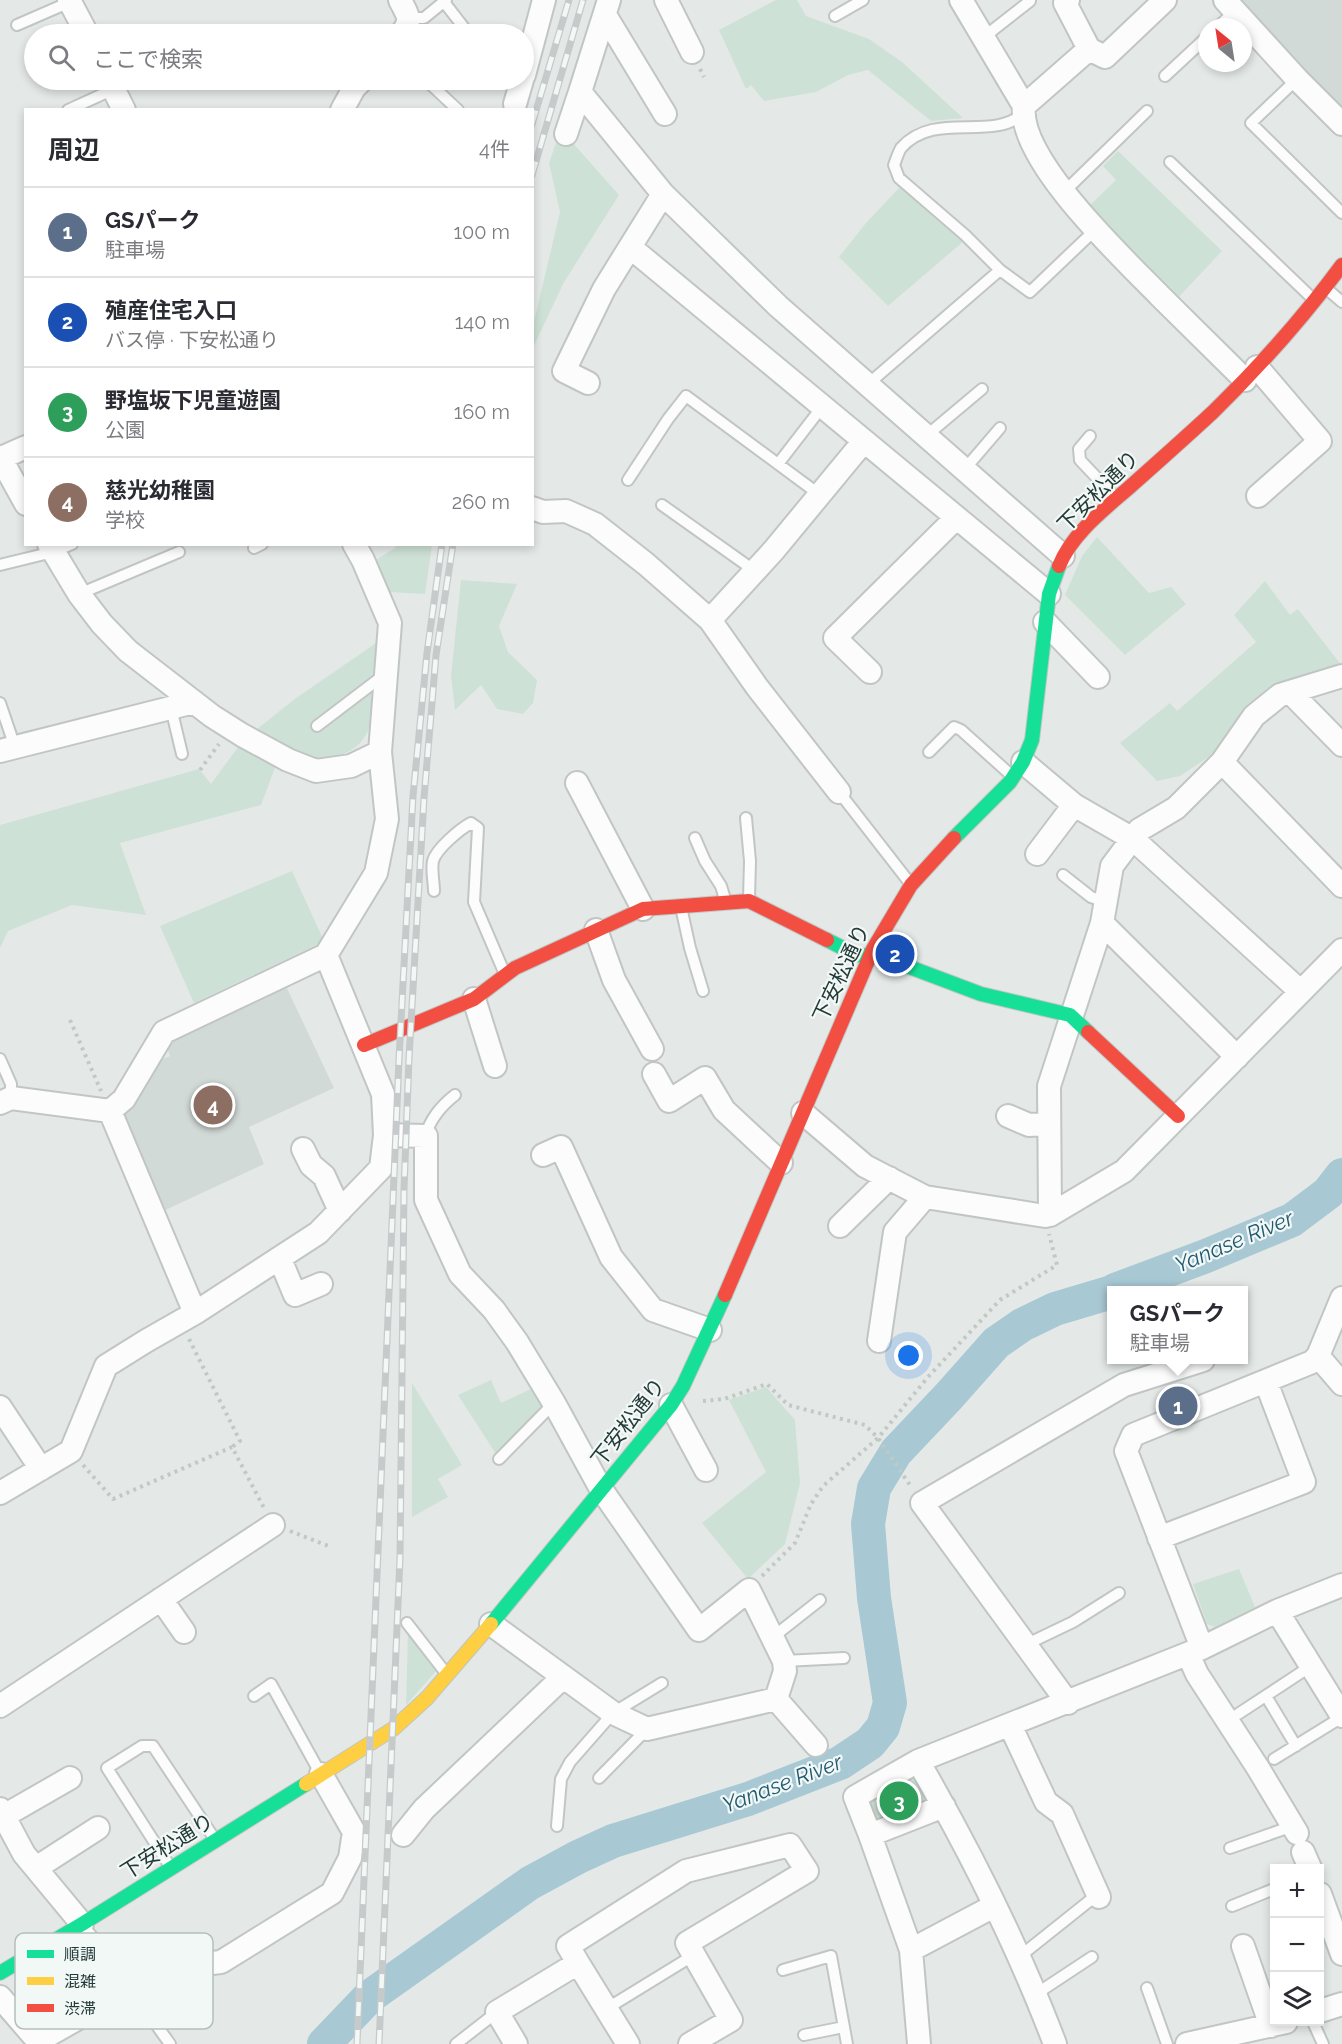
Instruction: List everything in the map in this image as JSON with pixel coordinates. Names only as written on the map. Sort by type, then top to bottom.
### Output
[{"type":"street","points":[[534,38],[544,0]]},
{"type":"street","points":[[666,0],[692,52]]},
{"type":"street","points":[[962,0],[1024,110],[1026,128],[1044,165],[1064,192],[1095,230],[1320,441],[1258,496]]},
{"type":"street","points":[[1068,0],[1065,3],[1089,49],[1105,57],[1165,0]]},
{"type":"street","points":[[69,1],[82,24]]},
{"type":"street","points":[[1230,6],[1342,124]]},
{"type":"street","points":[[566,134],[607,8]]},
{"type":"street","points":[[607,8],[665,114]]},
{"type":"street","points":[[1024,110],[1089,49]]},
{"type":"street","points":[[114,90],[123,108]]},
{"type":"street","points":[[343,108],[353,90]]},
{"type":"street","points":[[515,104],[519,90]]},
{"type":"street","points":[[580,92],[663,194],[778,306],[1063,556]]},
{"type":"street","points":[[588,383],[564,372],[604,289],[663,194]]},
{"type":"street","points":[[630,247],[1049,594]]},
{"type":"street","name":"下安松通り","points":[[67,1933],[393,1729],[427,1698],[491,1624],[671,1405],[683,1386],[710,1330],[870,955],[911,885],[1018,770],[1032,740],[1049,594],[1063,556],[1085,528],[1251,374],[1315,302],[1342,265]]},
{"type":"street","points":[[710,620],[820,496],[864,441]]},
{"type":"street","points":[[24,448],[1,463],[24,501]]},
{"type":"street","points":[[534,509],[543,512],[566,511],[595,524],[646,564],[710,620],[757,687],[839,792]]},
{"type":"street","points":[[870,672],[835,638],[956,518]]},
{"type":"street","points":[[5,1100],[110,1111],[124,1099],[164,1032],[326,955],[376,873],[387,819],[380,752],[390,623],[355,546]]},
{"type":"street","points":[[58,547],[80,594],[102,624],[128,651],[231,728],[272,753],[316,771],[351,765],[380,752]]},
{"type":"street","points":[[1045,622],[1098,677]]},
{"type":"street","points":[[1048,1216],[1049,1086],[1104,913],[1112,866],[1139,830],[1176,808],[1222,762],[1254,716],[1280,695],[1342,676]]},
{"type":"street","points":[[1290,692],[1342,745]]},
{"type":"street","points":[[8,749],[194,702]]},
{"type":"street","points":[[1222,762],[1342,886]]},
{"type":"street","points":[[1018,770],[1133,839],[1300,991]]},
{"type":"street","points":[[577,783],[643,909]]},
{"type":"street","points":[[1036,854],[1074,805]]},
{"type":"street","points":[[364,1045],[474,999],[514,968],[643,909],[748,901],[857,955],[880,956],[981,994],[1070,1015],[1178,1116]]},
{"type":"street","points":[[1104,913],[1237,1057]]},
{"type":"street","points":[[596,930],[614,980],[652,1049]]},
{"type":"street","points":[[803,1113],[865,1166],[925,1197],[1048,1216],[1124,1172],[1342,950]]},
{"type":"street","points":[[0,1493],[71,1451],[106,1366],[188,1318],[318,1233],[381,1168],[385,1135],[383,1094],[326,955]]},
{"type":"street","points":[[474,999],[495,1066]]},
{"type":"street","points":[[654,1074],[669,1101],[705,1078],[724,1110],[781,1162]]},
{"type":"street","points":[[110,1111],[188,1318]]},
{"type":"street","points":[[1008,1116],[1029,1125],[1048,1124]]},
{"type":"street","points":[[385,1135],[426,1136],[426,1200],[460,1274],[494,1310],[517,1342],[554,1403],[601,1489],[699,1630],[749,1590],[784,1661],[785,1671],[776,1698]]},
{"type":"street","points":[[543,1155],[561,1147],[611,1257],[653,1310],[710,1330]]},
{"type":"street","points":[[303,1149],[311,1165],[324,1176],[340,1211]]},
{"type":"street","points":[[840,1226],[889,1178]]},
{"type":"street","points":[[879,1341],[895,1233],[925,1197]]},
{"type":"street","points":[[280,1259],[295,1295],[321,1284]]},
{"type":"street","points":[[1301,1845],[1197,1674],[1195,1651],[1159,1538],[1126,1451],[1133,1435],[1312,1362],[1318,1356],[1342,1298]]},
{"type":"street","points":[[1318,1356],[1342,1383]]},
{"type":"street","points":[[1068,1703],[922,1503],[1124,1385],[1188,1364]]},
{"type":"street","points":[[1159,1538],[1304,1482],[1266,1382]]},
{"type":"street","points":[[671,1405],[706,1470]]},
{"type":"street","points":[[0,1407],[40,1469]]},
{"type":"street","points":[[0,1706],[273,1524]]},
{"type":"street","points":[[919,2044],[911,1950],[855,1797],[918,1761],[1195,1651],[1277,1611],[1342,1585]]},
{"type":"street","points":[[161,1599],[184,1632]]},
{"type":"street","points":[[1277,1611],[1342,1716]]},
{"type":"street","points":[[491,1624],[613,1713],[647,1729],[776,1698]]},
{"type":"street","points":[[403,1835],[424,1809],[563,1677]]},
{"type":"street","points":[[776,1698],[816,1745]]},
{"type":"street","points":[[1010,1725],[1046,1802],[1062,1814],[1099,1895]]},
{"type":"street","points":[[918,1761],[944,1806],[1019,1957],[1055,2044]]},
{"type":"street","points":[[213,1963],[220,1962],[332,1893],[350,1858],[354,1832],[321,1774]]},
{"type":"street","points":[[70,1778],[2,1812],[24,1854],[82,1924]]},
{"type":"street","points":[[870,1836],[944,1806]]},
{"type":"street","points":[[36,1868],[98,1828]]},
{"type":"street","points":[[628,2044],[568,1946],[686,1871],[790,1845],[807,1871],[687,1942],[731,2020],[690,2044]]},
{"type":"street","points":[[1324,1905],[1342,1953]]},
{"type":"street","points":[[911,1950],[994,1906]]},
{"type":"street","points":[[1244,1946],[1270,2006]]},
{"type":"street","points":[[516,2044],[497,2013],[578,1963]]},
{"type":"street","name":"下安松通り","points":[[0,1973],[15,1964]]},
{"type":"street","points":[[0,1997],[15,2014]]},
{"type":"street","points":[[1324,2011],[1342,2004]]},
{"type":"street","points":[[1187,2044],[1233,2039],[1272,2026]]},
{"type":"street","points":[[28,2029],[38,2041],[59,2029]]},
{"type":"lane","points":[[835,15],[863,0]]},
{"type":"lane","points":[[17,25],[69,1]]},
{"type":"lane","points":[[403,18],[424,18],[445,1],[461,24]]},
{"type":"lane","points":[[984,37],[1030,1]]},
{"type":"lane","points":[[1165,76],[1198,45]]},
{"type":"lane","points":[[1297,79],[1251,123],[1342,213]]},
{"type":"lane","points":[[71,108],[101,90]]},
{"type":"lane","points":[[437,90],[456,108]]},
{"type":"lane","points":[[1024,110],[1015,121],[1000,127],[950,126],[917,136],[900,149],[894,165],[899,178],[965,235],[1000,270],[1030,292],[1095,230]]},
{"type":"lane","points":[[1064,192],[1147,111]]},
{"type":"lane","points":[[1170,162],[1315,302]]},
{"type":"lane","points":[[867,385],[1000,270]]},
{"type":"lane","points":[[1325,288],[1342,302]]},
{"type":"lane","points":[[926,436],[982,388]]},
{"type":"lane","points":[[628,480],[686,396],[820,496]]},
{"type":"lane","points":[[778,464],[822,407]]},
{"type":"lane","points":[[964,470],[1000,428]]},
{"type":"lane","points":[[1090,436],[1079,448],[1080,459],[1117,499]]},
{"type":"lane","points":[[662,505],[755,571]]},
{"type":"lane","points":[[0,565],[58,547]]},
{"type":"lane","points":[[80,594],[180,552]]},
{"type":"lane","points":[[317,726],[386,673]]},
{"type":"lane","points":[[0,703],[8,749]]},
{"type":"lane","points":[[171,708],[182,754]]},
{"type":"lane","points":[[929,752],[954,727],[1018,770]]},
{"type":"lane","points":[[839,792],[911,885]]},
{"type":"lane","points":[[746,818],[750,861],[748,901]]},
{"type":"lane","points":[[435,891],[433,860],[462,828],[471,823],[478,828],[474,902],[506,975]]},
{"type":"lane","points":[[695,838],[705,861],[721,886],[726,903]]},
{"type":"lane","points":[[1063,875],[1091,897],[1104,913]]},
{"type":"lane","points":[[680,906],[703,991]]},
{"type":"lane","points":[[0,1059],[11,1084],[5,1100]]},
{"type":"lane","points":[[426,1136],[428,1127],[435,1116],[446,1101],[455,1095]]},
{"type":"lane","points":[[499,1459],[554,1403]]},
{"type":"lane","points":[[1025,1645],[1073,1622],[1119,1593]]},
{"type":"lane","points":[[773,1637],[820,1600]]},
{"type":"lane","points":[[407,1623],[447,1675]]},
{"type":"lane","points":[[784,1661],[844,1658]]},
{"type":"lane","points":[[1238,1714],[1311,1666]]},
{"type":"lane","points":[[557,1826],[561,1779],[570,1762],[613,1713],[662,1683]]},
{"type":"lane","points":[[254,1696],[271,1684],[321,1774]]},
{"type":"lane","points":[[1266,1696],[1296,1746]]},
{"type":"lane","points":[[1274,1759],[1342,1716]]},
{"type":"lane","points":[[599,1778],[647,1729]]},
{"type":"lane","points":[[171,1868],[107,1768],[142,1746],[153,1746],[215,1840]]},
{"type":"lane","points":[[1230,1848],[1301,1845]]},
{"type":"lane","points":[[1232,1906],[1270,1891]]},
{"type":"lane","points":[[1019,1957],[1099,1895]]},
{"type":"lane","points":[[82,1924],[89,1933]]},
{"type":"lane","points":[[606,2008],[694,1955]]},
{"type":"lane","points":[[783,1970],[831,1956],[847,2044]]},
{"type":"lane","points":[[1036,1994],[1092,1957]]},
{"type":"lane","points":[[1147,1988],[1167,2044]]},
{"type":"lane","points":[[456,2044],[497,2013]]},
{"type":"lane","points":[[804,2035],[844,2026]]},
{"type":"lane","points":[[1315,2026],[1323,2044]]},
{"type":"lane","points":[[160,2029],[170,2044]]},
{"type":"path","points":[[200,770],[231,728]]},
{"type":"path","points":[[70,1020],[110,1111]]},
{"type":"path","points":[[749,1590],[795,1543],[811,1504],[823,1486],[878,1438],[928,1377],[1000,1300],[1057,1265],[1048,1216]]},
{"type":"path","points":[[71,1451],[113,1500],[232,1447],[240,1441],[188,1318]]},
{"type":"path","points":[[671,1405],[724,1399],[767,1384],[788,1405],[865,1425],[878,1438],[922,1503]]},
{"type":"path","points":[[232,1447],[273,1524],[331,1546]]},
{"type":"shaded area","points":[[1236,0],[1342,0],[1342,111]]},
{"type":"shaded area","points":[[285,984],[334,1088],[249,1127],[264,1164],[159,1213],[119,1121],[150,1064],[170,1056],[165,1043]]},
{"type":"green space","points":[[776,0],[797,0],[806,16],[869,39],[902,62],[963,118],[931,121],[868,70],[848,75],[816,92],[764,101],[751,85],[746,89],[719,30]]},
{"type":"green space","points":[[557,140],[572,142],[619,195],[563,284],[534,346],[534,322],[560,212],[549,163]]},
{"type":"green space","points":[[1118,151],[1222,251],[1176,300],[1087,208],[1116,180],[1103,166]]},
{"type":"green space","points":[[900,187],[964,241],[888,306],[839,257],[866,223]]},
{"type":"green space","points":[[1097,537],[1149,593],[1171,587],[1186,604],[1125,655],[1065,595],[1082,556]]},
{"type":"green space","points":[[395,546],[432,546],[425,594],[389,592],[374,561]]},
{"type":"green space","points":[[461,580],[517,584],[499,626],[508,652],[537,680],[533,703],[523,714],[497,709],[481,685],[455,710],[451,676]]},
{"type":"green space","points":[[1265,581],[1290,615],[1298,609],[1342,666],[1277,689],[1222,748],[1180,776],[1157,781],[1120,743],[1170,703],[1177,711],[1256,642],[1234,615]]},
{"type":"green space","points":[[382,639],[379,679],[371,722],[367,734],[350,751],[313,761],[251,734],[296,698]]},
{"type":"green space","points":[[241,743],[276,765],[261,805],[120,843],[146,915],[72,905],[8,931],[0,948],[0,825],[199,769],[211,784]]},
{"type":"green space","points":[[292,871],[324,941],[194,1003],[160,926]]},
{"type":"green space","points":[[491,1380],[501,1403],[535,1387],[546,1402],[496,1454],[458,1395]]},
{"type":"green space","points":[[412,1383],[462,1465],[438,1479],[448,1497],[412,1517]]},
{"type":"green space","points":[[766,1387],[795,1420],[800,1483],[785,1544],[748,1579],[702,1523],[766,1472],[729,1400]]},
{"type":"green space","points":[[1239,1569],[1255,1607],[1215,1627],[1207,1624],[1193,1584]]},
{"type":"green space","points":[[408,1632],[437,1670],[406,1705]]},
{"type":"green space","points":[[918,1761],[944,1806],[870,1835],[855,1797]]},
{"type":"waterway","name":"Yanase River","points":[[1126,1286],[1292,1220],[1328,1193],[1342,1175]]},
{"type":"waterway","name":"Yanase River","points":[[324,2044],[369,1997],[530,1883],[613,1841],[748,1799],[840,1763],[870,1743],[883,1727],[890,1703],[874,1598],[868,1524],[874,1488],[896,1452],[996,1343],[1022,1325],[1055,1309],[1107,1293]]},
{"type":"railway","points":[[534,117],[569,0]]},
{"type":"railway","points":[[534,168],[583,0]]},
{"type":"railway","points":[[357,2044],[399,1059],[413,796],[427,653],[442,546]]},
{"type":"railway","points":[[379,2044],[400,1558],[404,1189],[409,1058],[424,798],[436,655],[453,546]]},
{"type":"traffic: fast","points":[[954,838],[1010,782],[1023,762],[1032,740],[1049,594],[1059,566]]},
{"type":"traffic: fast","points":[[827,940],[857,955],[880,956],[981,994],[1070,1015],[1088,1032]]},
{"type":"traffic: fast","points":[[491,1624],[671,1405],[683,1386],[725,1295]]},
{"type":"traffic: fast","points":[[67,1933],[306,1784]]},
{"type":"traffic: fast","points":[[0,1973],[15,1964]]},
{"type":"traffic: slow","points":[[306,1784],[393,1729],[427,1698],[491,1624]]},
{"type":"traffic: jam","points":[[1059,566],[1081,532],[1213,412],[1248,377],[1296,323],[1342,265]]},
{"type":"traffic: jam","points":[[725,1295],[873,949],[911,885],[954,838]]},
{"type":"traffic: jam","points":[[364,1045],[474,999],[515,968],[643,909],[749,901],[827,940]]},
{"type":"traffic: jam","points":[[1088,1032],[1178,1116]]},
{"type":"place","name":"殖産住宅入口","points":[[895,954]]},
{"type":"place","name":"慈光幼稚園","points":[[213,1105]]},
{"type":"place","name":"GSパーク","points":[[1178,1406]]},
{"type":"place","name":"野塩坂下児童遊園","points":[[899,1801]]}]
